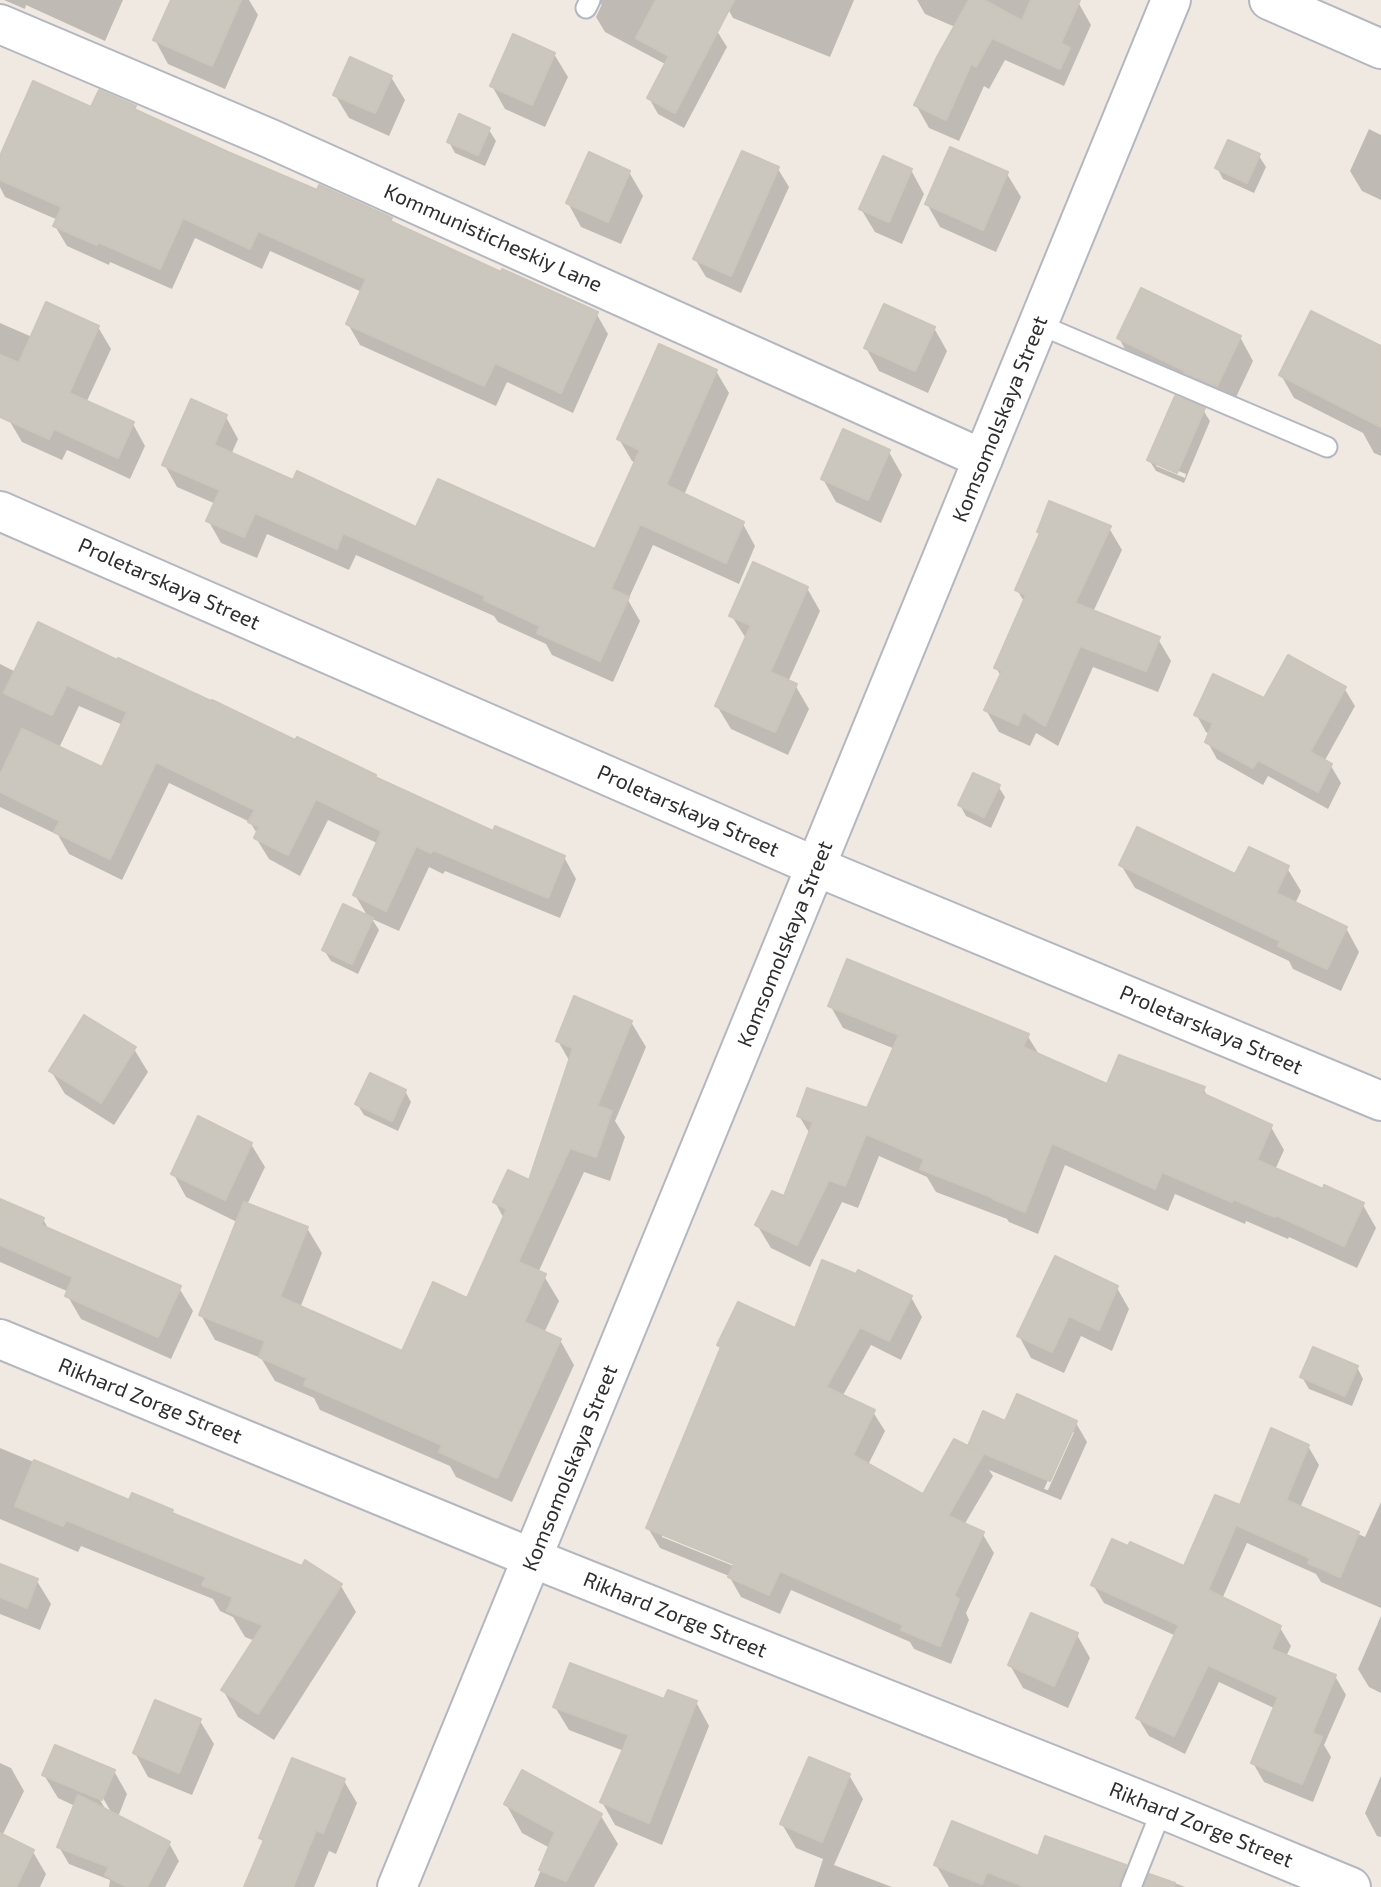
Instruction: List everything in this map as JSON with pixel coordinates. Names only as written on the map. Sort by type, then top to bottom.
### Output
[{"type":"street","name":"Komsomolskaya Street","points":[[397,1887],[1171,0]]},
{"type":"street","points":[[1269,0],[1381,49]]},
{"type":"street","name":"Kommunisticheskiy Lane","points":[[0,24],[271,139],[983,458]]},
{"type":"street","name":"Proletarskaya Street","points":[[3,520],[817,867],[1381,1101]]},
{"type":"street","name":"Rikhard Zorge Street","points":[[0,1339],[533,1558],[1351,1887]]},
{"type":"lane","points":[[1038,324],[1327,447]]},
{"type":"lane","points":[[1131,1887],[1162,1809]]},
{"type":"building","points":[[171,0],[241,0],[212,66],[153,40]]},
{"type":"building","points":[[656,0],[734,0],[675,113],[647,98],[669,56],[636,38]]},
{"type":"building","points":[[969,0],[984,0],[1022,21],[1031,0],[1080,0],[1061,43],[1070,48],[1060,69],[992,38],[976,67],[971,64],[946,120],[914,105]]},
{"type":"building","points":[[513,34],[555,53],[532,105],[490,86]]},
{"type":"building","points":[[350,57],[392,76],[375,113],[333,95]]},
{"type":"building","points":[[33,81],[91,107],[99,90],[228,152],[317,190],[319,185],[501,272],[502,269],[598,312],[561,393],[495,363],[484,386],[346,324],[366,279],[258,231],[250,249],[183,218],[160,269],[53,226],[62,207],[0,180],[0,156]]},
{"type":"building","points":[[459,114],[490,128],[478,155],[447,142]]},
{"type":"building","points":[[1228,140],[1260,154],[1247,183],[1215,168]]},
{"type":"building","points":[[950,147],[1008,172],[983,230],[925,204]]},
{"type":"building","points":[[742,151],[779,167],[731,276],[693,259]]},
{"type":"building","points":[[589,152],[630,171],[608,222],[566,203]]},
{"type":"building","points":[[883,156],[912,169],[889,222],[859,209]]},
{"type":"building","points":[[1141,288],[1241,336],[1217,386],[1184,373],[1185,371],[1117,338]]},
{"type":"building","points":[[46,302],[99,326],[69,393],[134,422],[118,458],[54,429],[49,439],[0,417],[0,355],[19,363]]},
{"type":"building","points":[[884,304],[935,327],[915,371],[864,348]]},
{"type":"building","points":[[1311,311],[1381,346],[1381,427],[1279,375]]},
{"type":"building","points":[[659,344],[717,370],[666,485],[744,522],[726,563],[640,524],[611,589],[629,597],[600,661],[537,633],[540,626],[484,600],[485,596],[343,533],[337,549],[255,513],[244,537],[206,521],[220,490],[162,465],[191,399],[227,415],[214,445],[293,480],[297,471],[416,527],[438,479],[595,549],[640,450],[617,439]]},
{"type":"building","points":[[1175,396],[1205,408],[1177,473],[1147,460]]},
{"type":"building","points":[[843,429],[890,450],[868,500],[821,479]]},
{"type":"building","points":[[1049,501],[1111,526],[1075,603],[1160,637],[1146,671],[1080,646],[1045,726],[1023,712],[1018,725],[984,710],[1002,671],[994,668],[1026,595],[1015,590],[1040,533],[1037,532]]},
{"type":"building","points":[[753,562],[808,587],[770,672],[797,684],[775,732],[715,706],[751,625],[729,616]]},
{"type":"building","points":[[38,622],[295,740],[297,737],[376,775],[375,777],[493,831],[495,826],[565,856],[548,898],[433,850],[431,853],[416,846],[386,911],[353,895],[382,831],[316,799],[288,855],[254,838],[259,827],[248,822],[255,810],[156,762],[110,859],[54,832],[60,821],[0,792],[0,775],[22,729],[102,767],[127,712],[67,685],[52,715],[4,693]]},
{"type":"building","points":[[1288,655],[1346,687],[1310,752],[1332,764],[1318,792],[1258,760],[1253,768],[1205,742],[1213,723],[1194,715],[1213,674],[1264,698]]},
{"type":"building","points":[[973,773],[1000,785],[984,817],[958,805]]},
{"type":"building","points":[[1137,827],[1235,874],[1249,847],[1289,866],[1276,893],[1347,927],[1327,969],[1278,946],[1280,941],[1119,865]]},
{"type":"building","points":[[343,904],[373,918],[352,964],[322,950]]},
{"type":"building","points":[[847,959],[1029,1034],[1023,1047],[1107,1084],[1119,1055],[1205,1087],[1202,1093],[1272,1125],[1257,1160],[1323,1189],[1324,1185],[1364,1203],[1344,1246],[1276,1215],[1275,1217],[1233,1199],[1232,1202],[1162,1172],[1155,1189],[1052,1143],[1025,1212],[920,1169],[924,1159],[866,1134],[845,1186],[829,1180],[797,1245],[755,1225],[772,1191],[784,1196],[813,1122],[797,1116],[807,1088],[867,1108],[899,1035],[828,1006]]},
{"type":"building","points":[[574,996],[632,1021],[597,1106],[612,1111],[596,1157],[570,1148],[518,1262],[546,1274],[524,1322],[561,1339],[497,1478],[439,1452],[442,1445],[304,1385],[307,1378],[259,1357],[265,1341],[199,1315],[244,1202],[308,1227],[280,1297],[402,1351],[433,1282],[467,1298],[507,1209],[493,1202],[508,1170],[529,1180],[573,1048],[556,1041]]},
{"type":"building","points":[[84,1015],[136,1047],[101,1103],[49,1071]]},
{"type":"building","points":[[370,1073],[406,1090],[392,1121],[355,1104]]},
{"type":"building","points":[[198,1116],[252,1143],[225,1200],[171,1174]]},
{"type":"building","points":[[0,1199],[44,1218],[41,1225],[181,1286],[158,1337],[65,1296],[73,1277],[0,1245]]},
{"type":"building","points":[[1055,1256],[1118,1286],[1099,1330],[1069,1316],[1052,1352],[1017,1336]]},
{"type":"building","points":[[822,1260],[856,1274],[858,1270],[912,1296],[889,1341],[860,1327],[826,1387],[875,1410],[853,1455],[923,1494],[954,1439],[968,1446],[983,1411],[1005,1421],[1017,1394],[1077,1421],[1050,1481],[971,1448],[983,1455],[948,1516],[984,1532],[954,1596],[959,1599],[940,1646],[901,1630],[903,1625],[780,1571],[769,1595],[728,1577],[734,1564],[646,1528],[721,1347],[717,1345],[738,1302],[795,1328]]},
{"type":"building","points":[[1313,1347],[1358,1366],[1345,1396],[1300,1377]]},
{"type":"building","points":[[1271,1428],[1309,1445],[1286,1500],[1359,1532],[1340,1577],[1308,1563],[1310,1558],[1236,1525],[1208,1590],[1281,1626],[1271,1649],[1336,1675],[1312,1733],[1322,1737],[1302,1784],[1251,1763],[1278,1697],[1208,1665],[1174,1736],[1136,1718],[1179,1625],[1091,1585],[1112,1539],[1128,1546],[1130,1542],[1184,1566],[1215,1495],[1240,1505]]},
{"type":"building","points":[[34,1460],[129,1500],[132,1493],[173,1510],[172,1513],[302,1566],[305,1560],[342,1584],[258,1714],[221,1690],[263,1625],[227,1611],[233,1597],[202,1585],[206,1577],[66,1520],[63,1526],[15,1506]]},
{"type":"building","points":[[0,1564],[38,1579],[27,1608],[0,1597]]},
{"type":"building","points":[[1031,1613],[1078,1633],[1054,1686],[1008,1665]]},
{"type":"building","points":[[570,1663],[664,1699],[668,1690],[697,1701],[649,1823],[600,1802],[629,1735],[553,1707]]},
{"type":"building","points":[[155,1700],[201,1719],[179,1773],[133,1753]]},
{"type":"building","points":[[55,1745],[115,1770],[102,1800],[42,1775]]},
{"type":"building","points":[[809,1757],[850,1774],[822,1842],[780,1824]]},
{"type":"building","points":[[292,1758],[345,1779],[323,1833],[316,1830],[293,1887],[244,1887],[264,1840],[259,1838]]},
{"type":"building","points":[[522,1770],[602,1814],[566,1881],[539,1870],[555,1832],[504,1804]]},
{"type":"building","points":[[78,1795],[170,1842],[147,1887],[127,1887],[105,1875],[109,1867],[57,1847]]},
{"type":"building","points":[[952,1821],[1038,1856],[1045,1836],[1126,1865],[1119,1887],[1026,1887],[987,1872],[982,1884],[934,1865]]},
{"type":"building","points":[[0,1833],[34,1850],[16,1887],[0,1887]]},
{"type":"building","points":[[1149,1874],[1175,1883],[1174,1887],[1144,1887]]}]
